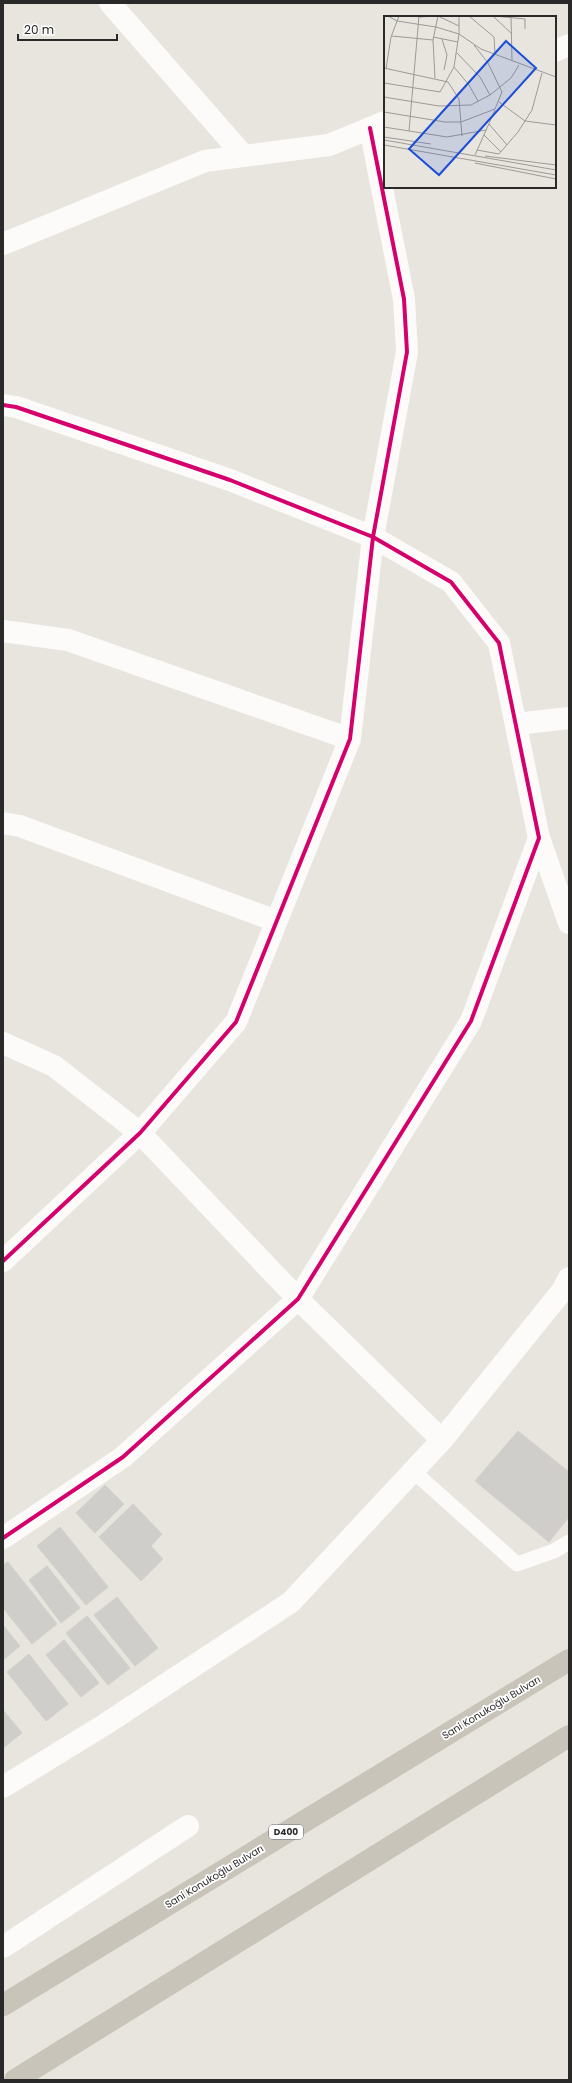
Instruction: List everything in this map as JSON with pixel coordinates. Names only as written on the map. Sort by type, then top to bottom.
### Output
[{"type":"highway","name":"Sani Konukoğlu Bulvarı","points":[[3,2005],[546,1674],[569,1658]]},
{"type":"highway","points":[[15,2080],[569,1736]]},
{"type":"street","points":[[110,3],[244,156]]},
{"type":"street","points":[[556,51],[569,45]]},
{"type":"street","points":[[3,244],[205,161],[329,145],[378,125],[384,165]]},
{"type":"street","points":[[3,1261],[140,1133],[236,1022],[350,739],[373,537],[407,352],[404,299],[387,188]]},
{"type":"street","points":[[3,405],[16,407],[230,480],[373,537],[451,582],[499,643],[539,838],[569,923]]},
{"type":"street","points":[[3,631],[68,640],[350,739]]},
{"type":"street","points":[[516,724],[569,718]]},
{"type":"street","points":[[3,823],[20,826],[276,921]]},
{"type":"street","points":[[3,1538],[123,1457],[298,1299],[471,1021],[539,838]]},
{"type":"street","points":[[3,1043],[54,1066],[140,1133],[298,1299],[442,1440]]},
{"type":"street","points":[[3,1787],[104,1725],[291,1602],[442,1440],[562,1290],[569,1278]]},
{"type":"street","points":[[3,1947],[188,1826]]},
{"type":"lane","points":[[413,1471],[517,1564],[554,1551],[569,1542]]},
{"type":"building","points":[[518,1431],[569,1472],[569,1517],[549,1542],[475,1481]]},
{"type":"building","points":[[105,1485],[124,1504],[95,1533],[76,1513]]},
{"type":"building","points":[[133,1504],[162,1534],[151,1546],[163,1559],[141,1581],[99,1537]]},
{"type":"building","points":[[60,1527],[108,1587],[86,1605],[37,1546]]},
{"type":"building","points":[[8,1562],[57,1624],[32,1644],[3,1608],[3,1565]]},
{"type":"building","points":[[47,1566],[80,1608],[61,1623],[29,1580]]},
{"type":"building","points":[[117,1597],[158,1648],[135,1666],[94,1615]]},
{"type":"building","points":[[87,1616],[130,1668],[108,1685],[66,1633]]},
{"type":"building","points":[[3,1625],[20,1646],[3,1660]]},
{"type":"building","points":[[64,1640],[99,1683],[81,1697],[46,1655]]},
{"type":"building","points":[[29,1654],[68,1704],[46,1721],[7,1672]]},
{"type":"building","points":[[3,1710],[22,1733],[3,1748]]},
{"type":"cycle path","points":[[3,1261],[140,1133],[236,1022],[350,739],[373,537],[407,352],[404,299],[370,128]]},
{"type":"cycle path","points":[[3,405],[16,407],[230,480],[373,537],[451,582],[499,643],[539,838],[471,1021],[298,1299],[123,1457],[3,1538]]}]
